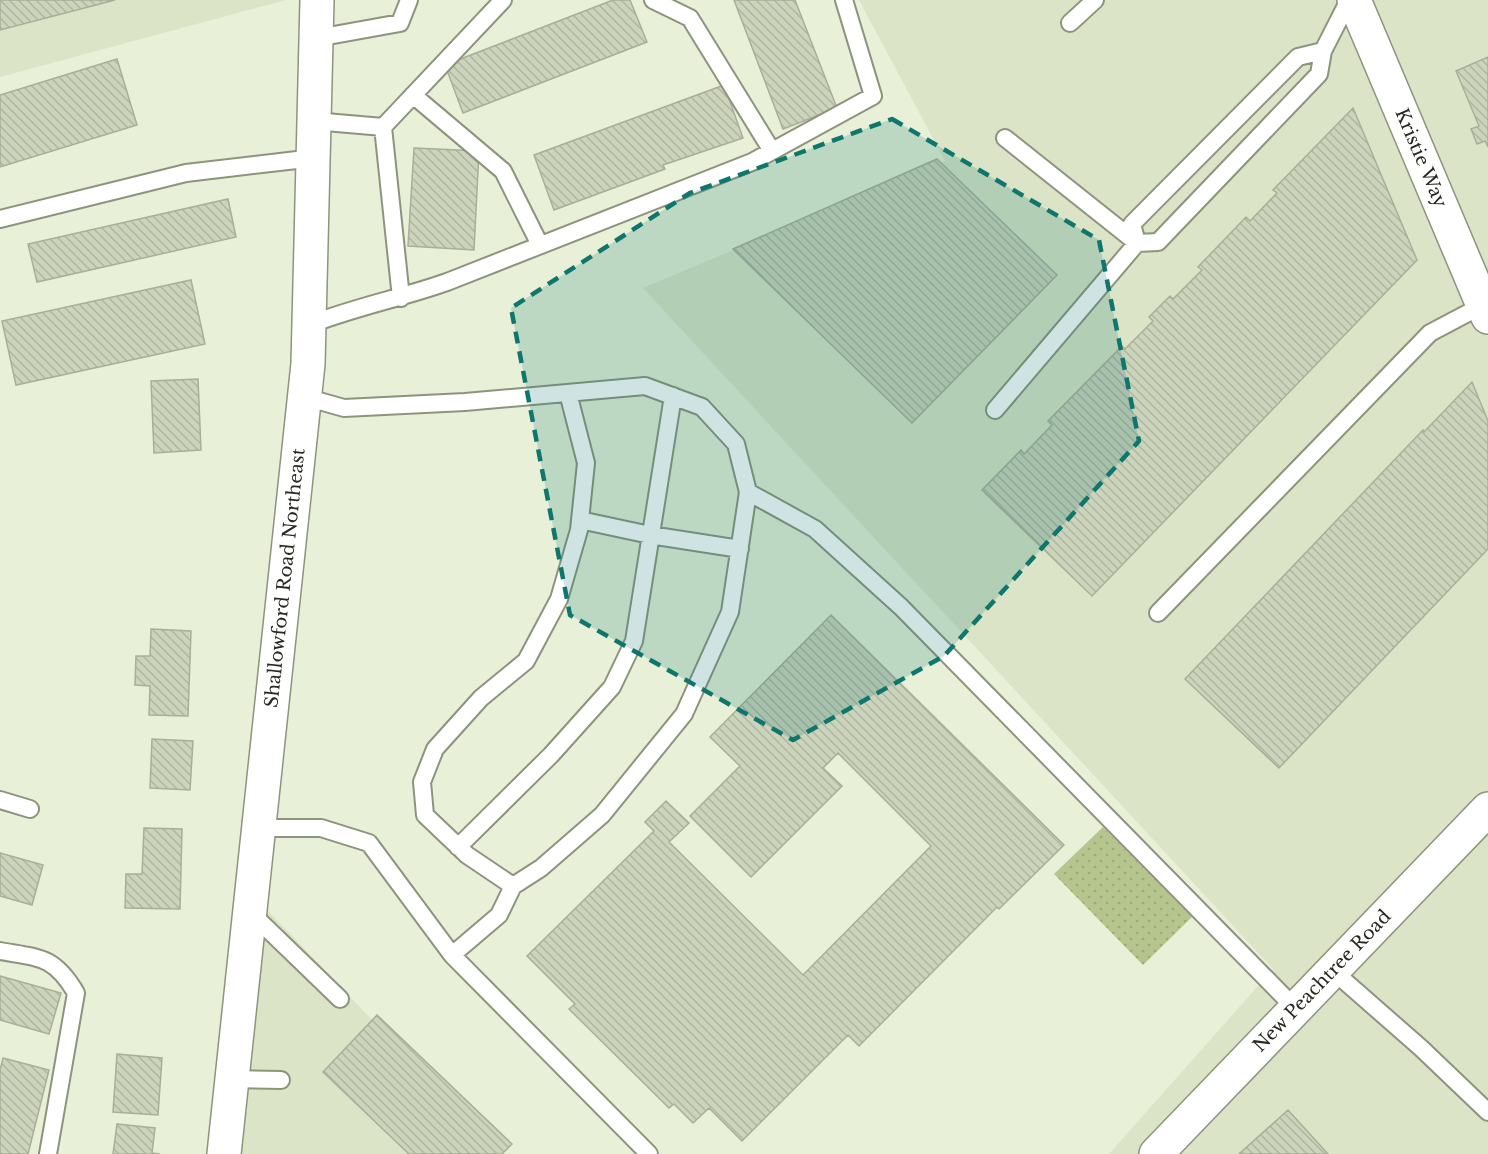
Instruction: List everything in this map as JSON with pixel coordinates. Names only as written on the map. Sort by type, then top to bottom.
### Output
[{"type":"street","name":"Shallowford Road Northeast","points":[[224,1154],[230,1079],[305,397],[309,325],[317,0]]},
{"type":"street","name":"Kristie Way","points":[[1354,0],[1486,311]]},
{"type":"street","name":"New Peachtree Road","points":[[1156,1154],[1488,809]]},
{"type":"lane","points":[[316,38],[400,23],[409,0]]},
{"type":"lane","points":[[401,298],[383,127],[503,0]]},
{"type":"lane","points":[[653,0],[690,18],[772,151]]},
{"type":"lane","points":[[309,325],[332,315],[401,298],[752,162],[873,96],[844,0]]},
{"type":"lane","points":[[1070,23],[1095,0]]},
{"type":"lane","points":[[1005,138],[1137,243],[1158,242],[1318,74],[1323,51],[1349,0]]},
{"type":"lane","points":[[1137,243],[1132,224],[1298,57],[1323,51]]},
{"type":"lane","points":[[413,95],[503,171],[540,245]]},
{"type":"lane","points":[[314,120],[383,127]]},
{"type":"lane","points":[[0,219],[186,172],[314,158]]},
{"type":"lane","points":[[994,410],[1137,243]]},
{"type":"lane","points":[[1158,613],[1430,333],[1486,311]]},
{"type":"lane","points":[[305,397],[344,408],[645,386],[702,407],[736,444],[748,492],[730,612],[684,714],[602,814],[541,868],[513,886],[500,915],[452,955]]},
{"type":"lane","points":[[513,886],[458,847],[425,814],[422,782],[435,749],[481,698],[526,662],[559,599],[580,520],[586,464],[568,393]]},
{"type":"lane","points":[[458,847],[551,755],[612,687],[634,641],[673,396]]},
{"type":"lane","points":[[748,492],[815,529],[901,607],[1296,1009]]},
{"type":"lane","points":[[580,520],[650,535],[740,549]]},
{"type":"lane","points":[[0,800],[30,809]]},
{"type":"lane","points":[[258,828],[321,828],[369,843],[452,955],[649,1154]]},
{"type":"lane","points":[[249,911],[340,999]]},
{"type":"lane","points":[[0,951],[45,959],[64,972],[76,993],[48,1154]]},
{"type":"lane","points":[[1332,970],[1421,1048],[1488,1112]]},
{"type":"lane","points":[[230,1079],[281,1080]]},
{"type":"highlighted area","points":[[892,119],[1099,240],[1139,441],[944,656],[793,740],[570,615],[511,308],[690,193]]},
{"type":"shaded area","points":[[0,0],[286,0],[0,77]]},
{"type":"shaded area","points":[[859,0],[1488,0],[1488,1154],[1109,1154],[1273,969],[643,288],[945,161]]},
{"type":"shaded area","points":[[253,895],[500,1154],[220,1154]]},
{"type":"green space","points":[[1103,827],[1192,917],[1143,965],[1054,874]]},
{"type":"building","points":[[0,0],[115,0],[0,30]]},
{"type":"building","points":[[613,0],[630,0],[647,42],[463,113],[445,65]]},
{"type":"building","points":[[734,0],[795,0],[837,108],[783,129]]},
{"type":"building","points":[[1488,57],[1488,147],[1485,141],[1477,144],[1471,129],[1479,126],[1456,71]]},
{"type":"building","points":[[117,59],[137,125],[0,167],[0,95]]},
{"type":"building","points":[[724,85],[743,138],[663,165],[665,169],[554,210],[534,155]]},
{"type":"building","points":[[1353,108],[1417,260],[1092,596],[982,490],[1021,450],[1024,454],[1052,425],[1048,421],[1122,346],[1125,349],[1153,321],[1149,317],[1170,296],[1173,299],[1202,270],[1198,267],[1246,217],[1250,221],[1277,193],[1273,190]]},
{"type":"building","points":[[414,148],[479,151],[474,250],[408,246]]},
{"type":"building","points":[[937,159],[1057,275],[912,423],[733,249]]},
{"type":"building","points":[[228,199],[236,237],[37,282],[28,244]]},
{"type":"building","points":[[191,280],[205,344],[16,385],[2,321]]},
{"type":"building","points":[[198,379],[201,450],[154,453],[151,381]]},
{"type":"building","points":[[1472,382],[1488,421],[1488,549],[1279,768],[1185,679],[1423,430],[1424,432]]},
{"type":"building","points":[[831,615],[1064,845],[999,909],[997,907],[859,1046],[848,1035],[742,1141],[709,1108],[693,1123],[674,1104],[669,1108],[569,1009],[575,1004],[527,956],[654,831],[645,822],[666,801],[689,823],[669,842],[803,975],[931,846],[838,753],[823,768],[842,786],[751,877],[690,816],[740,766],[710,737]]},
{"type":"building","points":[[151,629],[191,631],[188,716],[149,715],[150,686],[135,685],[136,656],[150,656]]},
{"type":"building","points":[[152,739],[193,741],[190,790],[150,788]]},
{"type":"building","points":[[144,828],[182,829],[180,909],[125,908],[126,874],[142,874]]},
{"type":"building","points":[[0,853],[43,865],[32,905],[0,896]]},
{"type":"building","points":[[0,976],[61,993],[49,1034],[0,1020]]},
{"type":"building","points":[[377,1015],[512,1144],[502,1154],[409,1154],[323,1072]]},
{"type":"building","points":[[117,1054],[162,1058],[158,1115],[113,1112]]},
{"type":"building","points":[[3,1058],[49,1070],[28,1154],[0,1154],[0,1070]]},
{"type":"building","points":[[1288,1110],[1328,1154],[1239,1154]]},
{"type":"building","points":[[117,1124],[155,1128],[152,1153],[160,1154],[113,1154]]}]
